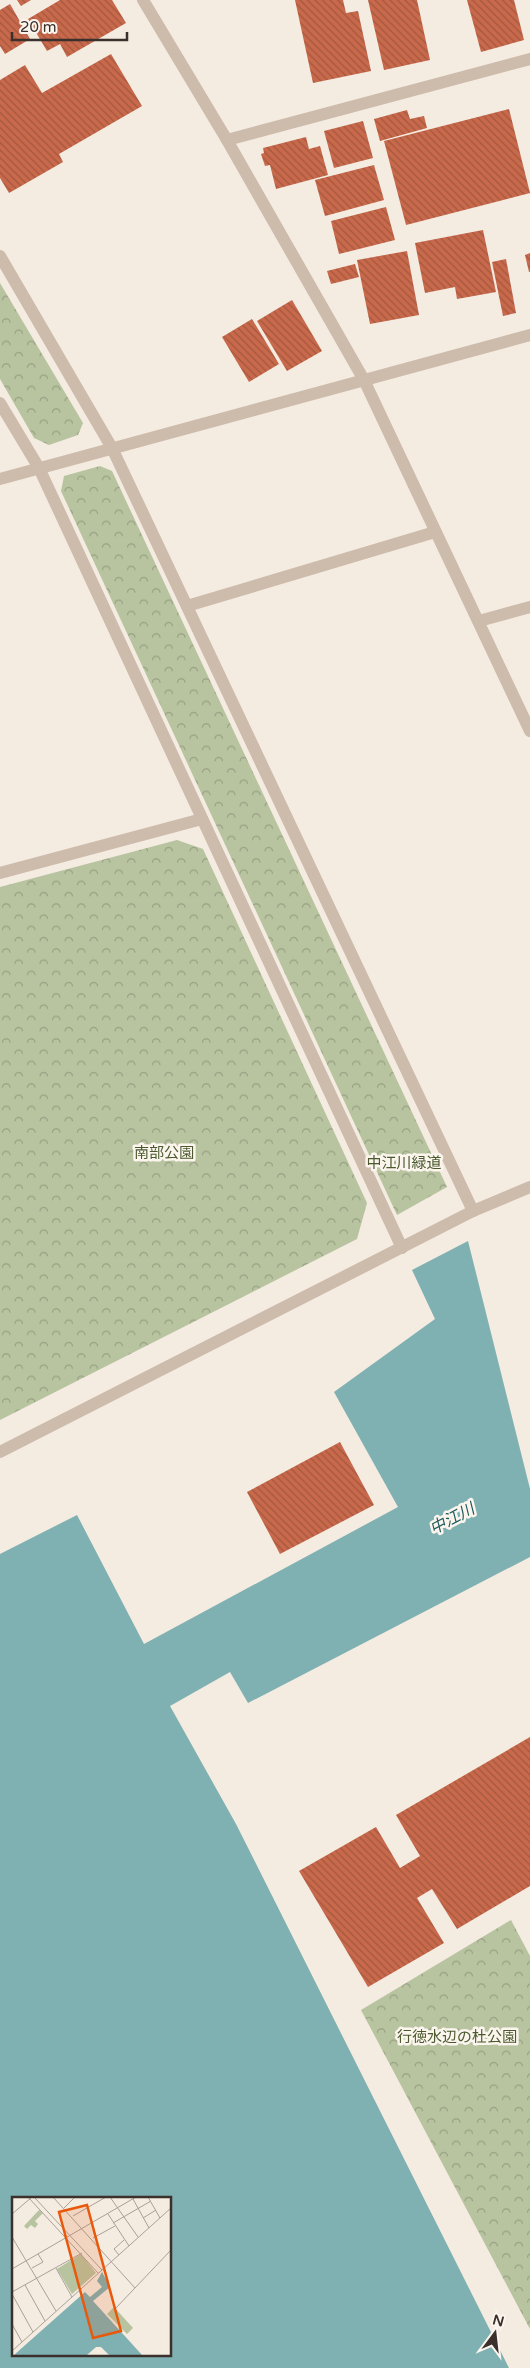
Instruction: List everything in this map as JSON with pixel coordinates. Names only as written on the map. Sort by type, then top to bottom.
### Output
[{"type":"street","points":[[143,0],[227,140],[364,380],[530,731]]},
{"type":"street","points":[[227,140],[530,59]]},
{"type":"street","points":[[0,256],[112,448],[473,1211]]},
{"type":"street","points":[[0,479],[530,335]]},
{"type":"street","points":[[0,403],[39,468],[402,1248]]},
{"type":"street","points":[[187,606],[435,532]]},
{"type":"street","points":[[479,621],[530,607]]},
{"type":"street","points":[[0,873],[202,819]]},
{"type":"street","points":[[0,1452],[473,1211],[530,1187]]},
{"type":"green space","points":[[0,283],[83,423],[78,435],[49,445],[34,438],[0,379]]},
{"type":"green space","name":"中江川緑道","points":[[100,466],[112,471],[447,1187],[397,1215],[61,491],[64,476]]},
{"type":"green space","name":"南部公園","points":[[177,840],[203,849],[367,1203],[357,1239],[0,1420],[0,887]]},
{"type":"green space","name":"行徳水辺の杜公園","points":[[511,1920],[530,1956],[530,2329],[361,2010]]},
{"type":"water","name":"中江川","points":[[468,1241],[530,1489],[530,1557],[248,1703],[230,1672],[170,1706],[236,1824],[509,2368],[0,2368],[0,1554],[77,1515],[144,1644],[398,1507],[334,1392],[435,1319],[412,1270]]},
{"type":"building","points":[[17,0],[31,0],[21,6]]},
{"type":"building","points":[[60,0],[112,0],[126,23],[67,57],[60,44],[47,51],[28,19]]},
{"type":"building","points":[[295,0],[343,0],[346,13],[358,11],[371,71],[313,83]]},
{"type":"building","points":[[368,0],[417,0],[430,60],[384,70]]},
{"type":"building","points":[[467,0],[514,0],[524,40],[481,52]]},
{"type":"building","points":[[10,4],[30,39],[5,54],[0,46],[0,10]]},
{"type":"building","points":[[111,54],[142,106],[59,154],[63,162],[9,193],[0,178],[0,80],[25,65],[42,93]]},
{"type":"building","points":[[509,109],[530,193],[406,225],[384,141]]},
{"type":"building","points":[[407,110],[410,119],[424,116],[427,128],[380,141],[374,119]]},
{"type":"building","points":[[363,121],[373,158],[334,168],[324,131]]},
{"type":"building","points":[[306,137],[309,149],[320,146],[328,175],[276,189],[270,165],[265,166],[261,154],[264,153],[263,148]]},
{"type":"building","points":[[374,165],[384,200],[325,216],[315,180]]},
{"type":"building","points":[[386,207],[395,240],[339,254],[331,221]]},
{"type":"building","points":[[483,230],[496,292],[457,299],[455,287],[425,293],[415,243]]},
{"type":"building","points":[[407,251],[419,315],[370,324],[357,260]]},
{"type":"building","points":[[530,253],[530,272],[529,272],[525,255]]},
{"type":"building","points":[[506,259],[516,313],[503,316],[492,262]]},
{"type":"building","points":[[355,264],[359,277],[331,284],[327,271]]},
{"type":"building","points":[[292,300],[322,351],[287,371],[257,321]]},
{"type":"building","points":[[252,319],[279,364],[249,382],[222,337]]},
{"type":"building","points":[[340,1442],[374,1505],[280,1554],[247,1492]]},
{"type":"building","points":[[530,1737],[530,1886],[457,1929],[432,1889],[417,1898],[444,1943],[368,1987],[299,1871],[376,1827],[400,1868],[420,1856],[396,1815]]}]
